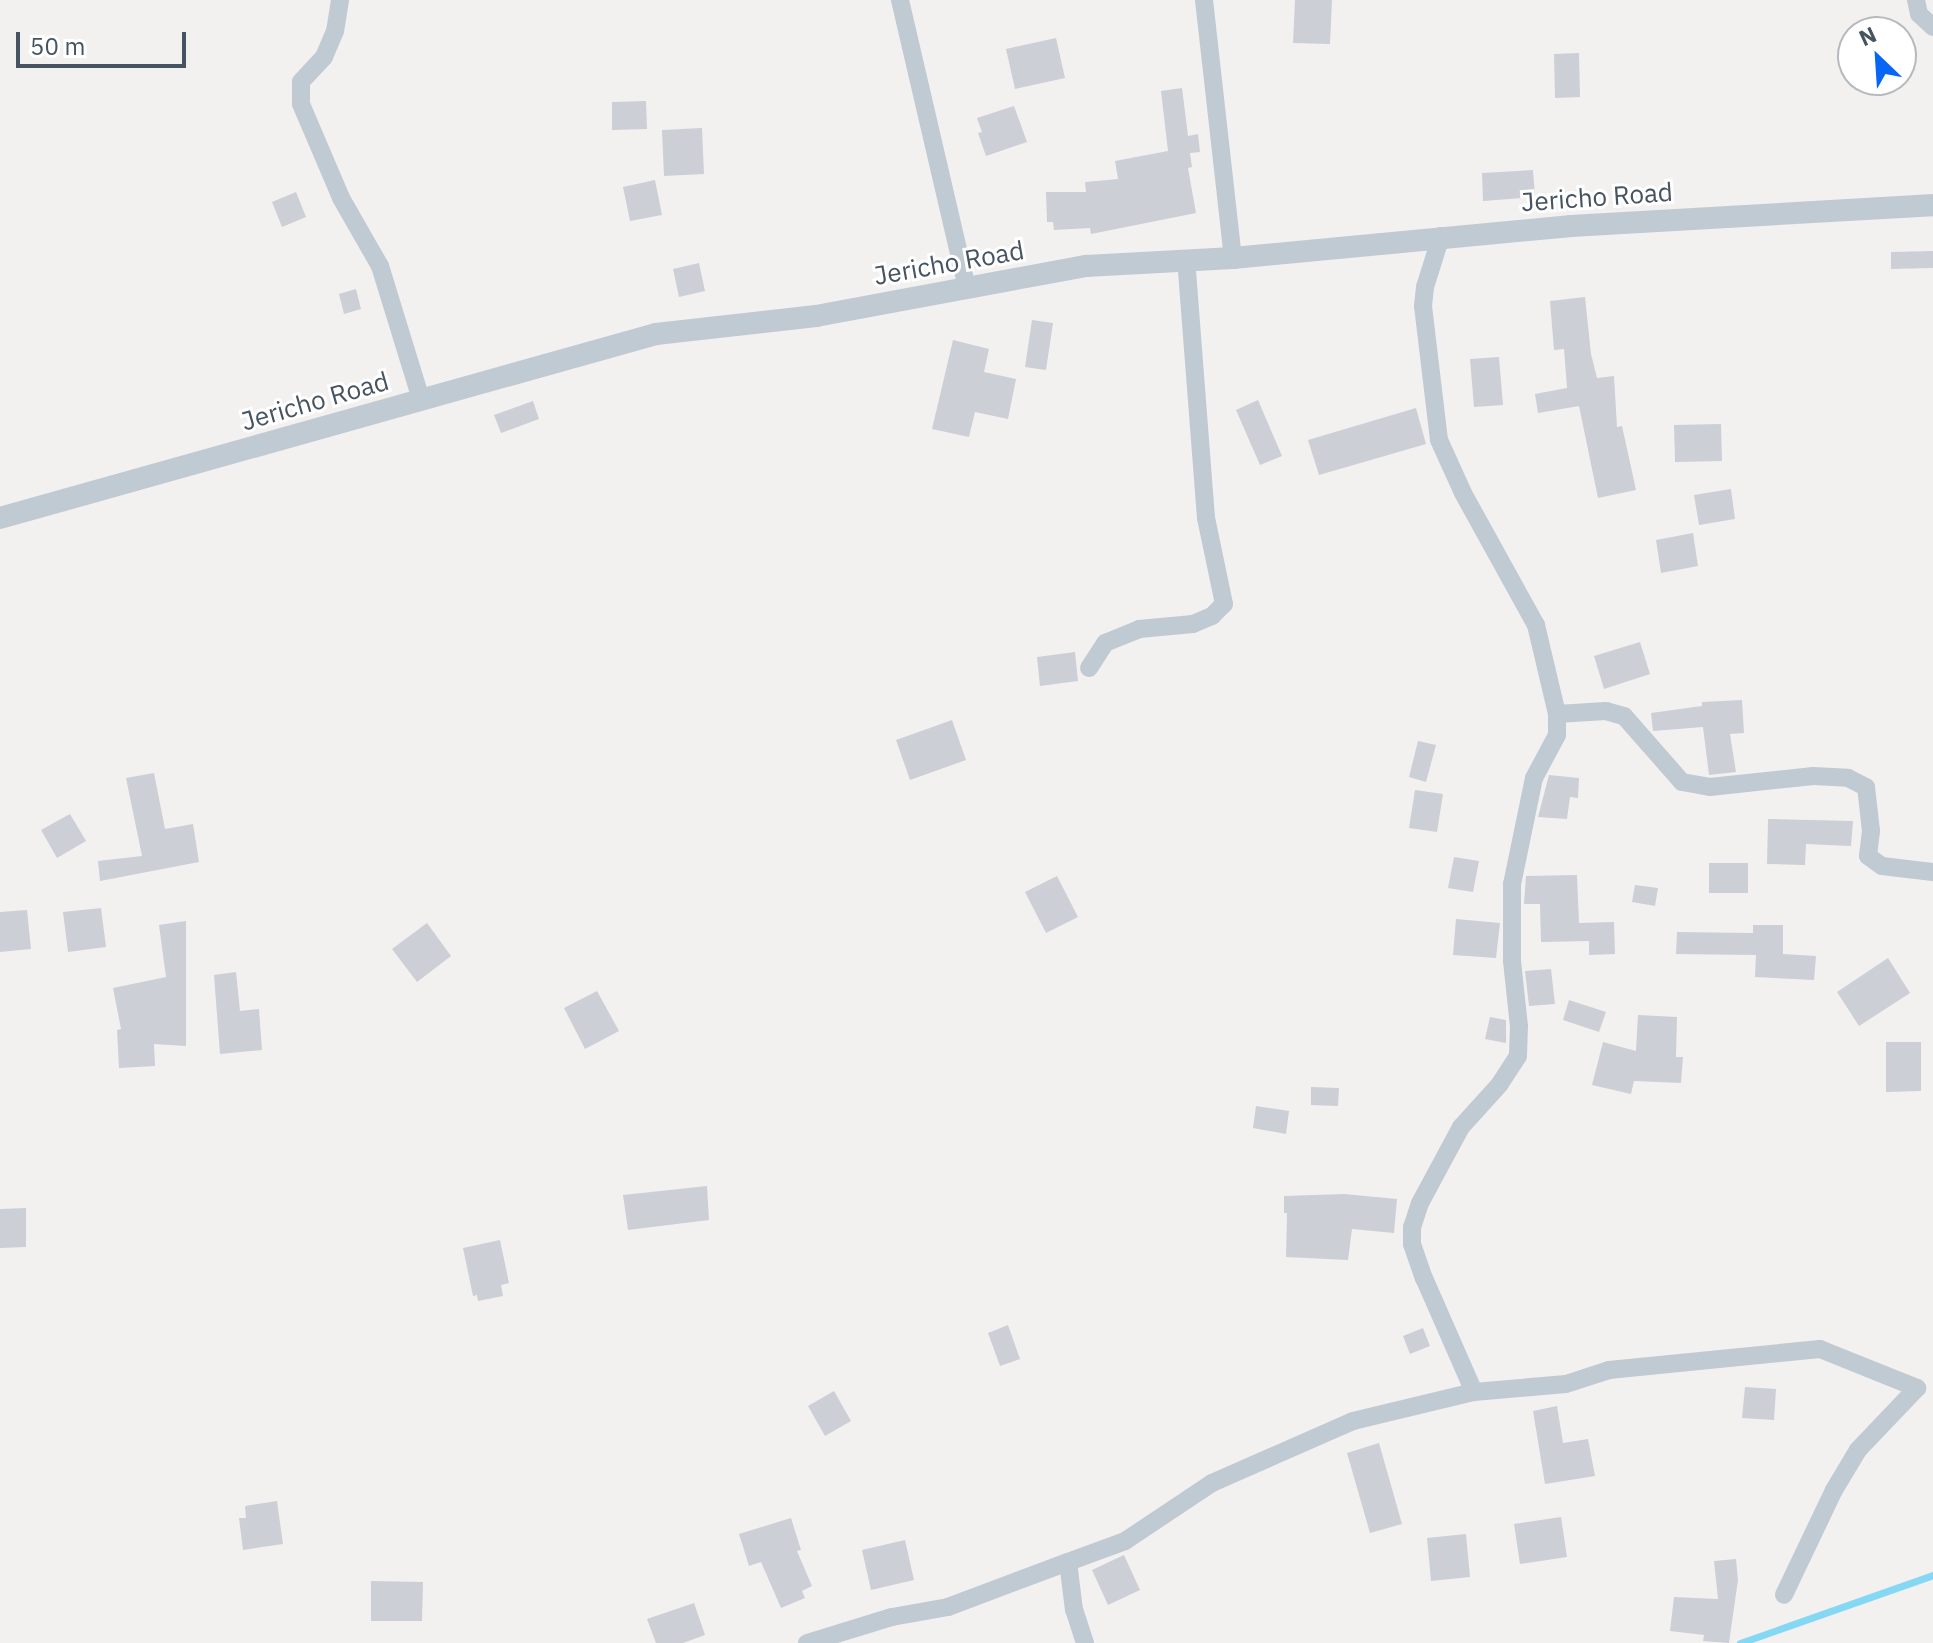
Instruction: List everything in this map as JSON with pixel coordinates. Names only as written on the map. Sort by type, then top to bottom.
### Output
[{"type":"street","points":[[340,0],[335,31],[324,57],[301,82],[301,104],[341,198],[380,266],[421,399]]},
{"type":"street","points":[[900,0],[967,288]]},
{"type":"street","points":[[1204,0],[1233,258]]},
{"type":"street","points":[[1916,0],[1919,14],[1933,27]]},
{"type":"street","name":"Jericho Road","points":[[0,518],[656,334],[816,316],[1086,266],[1233,258],[1441,236],[1933,205]]},
{"type":"street","points":[[1441,236],[1425,287],[1423,306],[1439,440],[1463,493],[1536,625],[1557,714],[1557,735],[1534,778],[1512,884],[1512,961],[1519,1026],[1518,1056],[1500,1084],[1461,1127],[1420,1203],[1412,1227],[1412,1244],[1424,1278],[1474,1392]]},
{"type":"street","points":[[1089,668],[1105,643],[1139,629],[1193,624],[1212,616],[1224,604],[1206,518],[1186,260]]},
{"type":"street","points":[[1557,714],[1606,711],[1624,716],[1682,782],[1710,787],[1813,776],[1848,778],[1866,787],[1871,831],[1868,856],[1882,866],[1933,872]]},
{"type":"street","points":[[807,1643],[892,1617],[948,1607],[1125,1541],[1212,1483],[1353,1421],[1474,1392],[1566,1384],[1609,1370],[1820,1349],[1925,1390],[1858,1450],[1834,1490],[1784,1595]]},
{"type":"street","points":[[1068,1562],[1074,1610],[1085,1643]]},
{"type":"building","points":[[1295,0],[1332,0],[1330,44],[1293,43]]},
{"type":"building","points":[[1056,38],[1065,78],[1015,89],[1006,49]]},
{"type":"building","points":[[1579,53],[1580,97],[1555,98],[1554,54]]},
{"type":"building","points":[[1182,88],[1188,136],[1198,134],[1200,152],[1190,153],[1192,167],[1188,168],[1196,213],[1091,234],[1090,228],[1054,230],[1053,222],[1047,222],[1046,192],[1086,192],[1085,182],[1118,179],[1115,161],[1168,151],[1161,91]]},
{"type":"building","points":[[646,101],[647,129],[612,130],[612,102]]},
{"type":"building","points":[[1014,106],[1027,142],[986,156],[978,133],[982,132],[977,118]]},
{"type":"building","points":[[702,128],[704,174],[664,176],[662,130]]},
{"type":"building","points":[[1533,170],[1535,197],[1483,201],[1482,173]]},
{"type":"building","points":[[655,180],[662,215],[630,221],[623,187]]},
{"type":"building","points":[[296,192],[306,217],[282,227],[272,202]]},
{"type":"building","points":[[1933,251],[1933,268],[1891,269],[1891,252]]},
{"type":"building","points":[[699,263],[705,291],[679,297],[673,269]]},
{"type":"building","points":[[356,289],[361,309],[344,314],[339,294]]},
{"type":"building","points":[[1585,297],[1591,354],[1597,378],[1614,376],[1617,427],[1622,426],[1636,490],[1598,498],[1579,406],[1538,413],[1535,394],[1567,388],[1564,349],[1554,350],[1550,301]]},
{"type":"building","points":[[1032,320],[1053,323],[1046,370],[1025,367]]},
{"type":"building","points":[[953,340],[989,349],[984,372],[1016,379],[1008,419],[975,412],[969,437],[932,429]]},
{"type":"building","points":[[1499,357],[1503,405],[1474,407],[1470,359]]},
{"type":"building","points":[[1258,400],[1282,456],[1260,465],[1236,410]]},
{"type":"building","points":[[533,401],[539,419],[501,433],[494,415]]},
{"type":"building","points":[[1416,408],[1426,444],[1319,475],[1308,440]]},
{"type":"building","points":[[1721,424],[1722,461],[1675,462],[1674,425]]},
{"type":"building","points":[[1731,489],[1735,519],[1699,525],[1694,495]]},
{"type":"building","points":[[1693,533],[1698,566],[1661,573],[1656,540]]},
{"type":"building","points":[[1640,642],[1650,674],[1604,689],[1594,656]]},
{"type":"building","points":[[1075,652],[1078,681],[1040,686],[1037,657]]},
{"type":"building","points":[[1742,700],[1744,733],[1730,734],[1736,772],[1709,775],[1703,727],[1653,731],[1651,713],[1702,706],[1702,702]]},
{"type":"building","points":[[952,720],[966,760],[910,780],[896,740]]},
{"type":"building","points":[[1418,741],[1436,745],[1426,782],[1409,777]]},
{"type":"building","points":[[154,773],[165,829],[193,824],[199,862],[100,881],[98,861],[142,856],[126,778]]},
{"type":"building","points":[[1549,775],[1579,778],[1578,798],[1570,797],[1567,819],[1538,817]]},
{"type":"building","points":[[1415,790],[1443,794],[1437,832],[1409,828]]},
{"type":"building","points":[[70,814],[86,841],[57,858],[41,830]]},
{"type":"building","points":[[1768,819],[1853,821],[1851,846],[1806,844],[1805,865],[1767,864]]},
{"type":"building","points":[[1454,857],[1479,861],[1473,892],[1448,888]]},
{"type":"building","points":[[1709,863],[1748,863],[1748,893],[1709,893]]},
{"type":"building","points":[[1577,875],[1579,923],[1614,922],[1615,954],[1589,955],[1589,941],[1541,942],[1540,904],[1524,904],[1526,876]]},
{"type":"building","points":[[1057,876],[1078,917],[1046,933],[1025,892]]},
{"type":"building","points":[[1635,885],[1658,888],[1655,906],[1632,902]]},
{"type":"building","points":[[101,908],[106,947],[68,952],[63,912]]},
{"type":"building","points":[[27,910],[31,949],[0,952],[0,912]]},
{"type":"building","points":[[1456,919],[1500,923],[1496,958],[1453,955]]},
{"type":"building","points":[[186,921],[186,1046],[154,1044],[155,1066],[119,1068],[117,1030],[121,1029],[113,988],[166,977],[159,925]]},
{"type":"building","points":[[427,923],[451,956],[417,982],[392,949]]},
{"type":"building","points":[[1753,925],[1783,925],[1783,954],[1816,956],[1814,980],[1755,977],[1756,955],[1676,954],[1677,932],[1753,933]]},
{"type":"building","points":[[1888,958],[1910,993],[1859,1026],[1837,992]]},
{"type":"building","points":[[1551,969],[1555,1004],[1529,1006],[1525,971]]},
{"type":"building","points":[[236,972],[240,1011],[259,1009],[262,1050],[220,1054],[214,975]]},
{"type":"building","points":[[597,991],[619,1031],[585,1049],[564,1008]]},
{"type":"building","points":[[1569,1000],[1606,1012],[1599,1032],[1563,1020]]},
{"type":"building","points":[[1638,1015],[1677,1017],[1676,1057],[1683,1057],[1681,1083],[1634,1081],[1631,1094],[1592,1085],[1603,1042],[1636,1051]]},
{"type":"building","points":[[1490,1017],[1506,1020],[1506,1043],[1485,1039]]},
{"type":"building","points":[[1886,1042],[1921,1042],[1921,1091],[1886,1092]]},
{"type":"building","points":[[1311,1087],[1339,1088],[1338,1106],[1311,1105]]},
{"type":"building","points":[[1256,1106],[1289,1111],[1286,1134],[1253,1128]]},
{"type":"building","points":[[707,1186],[709,1220],[628,1230],[623,1195]]},
{"type":"building","points":[[1344,1194],[1397,1199],[1394,1233],[1352,1229],[1348,1260],[1286,1257],[1287,1213],[1284,1213],[1284,1196]]},
{"type":"building","points":[[26,1208],[26,1247],[0,1248],[0,1209]]},
{"type":"building","points":[[500,1240],[509,1283],[501,1285],[503,1296],[478,1301],[477,1295],[473,1296],[463,1248]]},
{"type":"building","points":[[1008,1325],[1020,1359],[1000,1366],[988,1333]]},
{"type":"building","points":[[1423,1328],[1430,1346],[1410,1354],[1403,1336]]},
{"type":"building","points":[[1745,1387],[1776,1389],[1774,1420],[1742,1418]]},
{"type":"building","points":[[834,1391],[851,1421],[825,1436],[808,1406]]},
{"type":"building","points":[[1557,1406],[1563,1443],[1588,1439],[1595,1476],[1545,1484],[1533,1411]]},
{"type":"building","points":[[1379,1443],[1402,1524],[1370,1533],[1347,1453]]},
{"type":"building","points":[[277,1501],[283,1544],[243,1550],[239,1518],[246,1518],[245,1506]]},
{"type":"building","points":[[1561,1517],[1567,1557],[1520,1564],[1514,1524]]},
{"type":"building","points":[[791,1518],[801,1550],[797,1551],[812,1586],[802,1591],[805,1598],[781,1608],[761,1562],[749,1566],[739,1534]]},
{"type":"building","points":[[1466,1534],[1470,1577],[1431,1581],[1427,1538]]},
{"type":"building","points":[[905,1540],[914,1580],[871,1590],[862,1550]]},
{"type":"building","points":[[1124,1555],[1140,1590],[1108,1605],[1092,1570]]},
{"type":"building","points":[[1736,1559],[1738,1580],[1729,1643],[1703,1641],[1704,1635],[1670,1631],[1674,1597],[1718,1599],[1714,1561]]},
{"type":"building","points":[[371,1581],[423,1582],[422,1621],[371,1621]]},
{"type":"building","points":[[694,1603],[705,1635],[683,1643],[656,1643],[647,1619]]},
{"type":"waterway","points":[[1740,1643],[1933,1575]]}]
